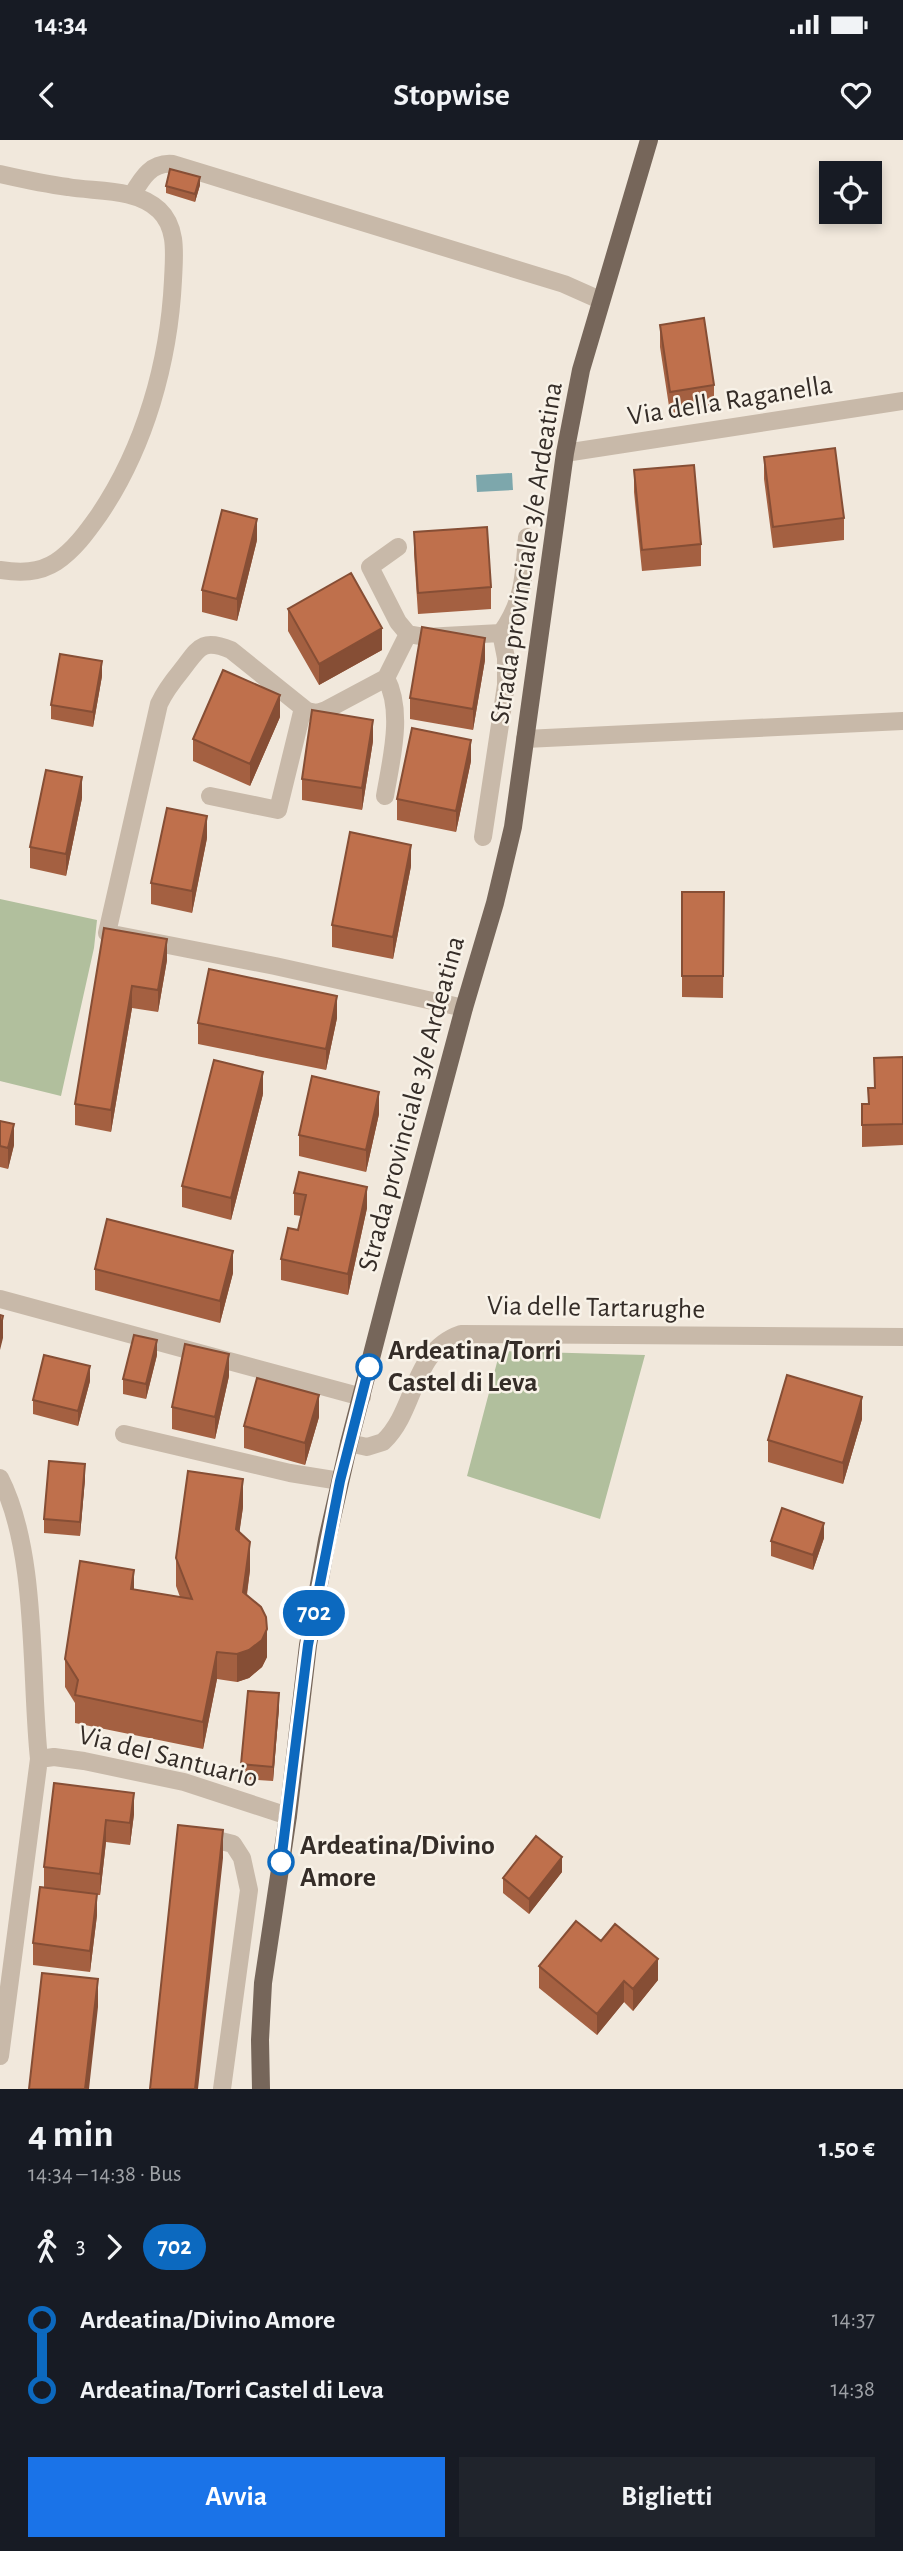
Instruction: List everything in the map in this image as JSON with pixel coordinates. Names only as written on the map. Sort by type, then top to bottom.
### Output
[{"type":"main road","name":"Strada provinciale 3/e Ardeatina","points":[[261,2089],[263,1983],[288,1816],[308,1645],[340,1481],[513,827],[565,453],[581,370],[649,140]]},
{"type":"street","points":[[132,195],[141,179],[152,168],[173,164],[564,284],[600,300]]},
{"type":"street","points":[[0,174],[132,195],[150,204],[165,218],[170,226],[173,247],[169,321],[159,375],[131,459],[113,494],[75,547],[57,561],[37,570],[0,570]]},
{"type":"street","name":"Via della Raganella","points":[[565,453],[903,401]]},
{"type":"street","points":[[482,837],[506,685],[506,658],[501,633],[514,614],[522,594],[527,537]]},
{"type":"street","points":[[398,547],[370,567],[398,622],[408,634],[425,637],[501,633]]},
{"type":"street","points":[[408,634],[386,678],[317,713],[303,708],[231,650],[218,645],[205,645],[192,654],[167,688],[159,705],[107,933],[275,960],[464,1008]]},
{"type":"street","points":[[385,796],[394,721],[393,697],[386,678]]},
{"type":"street","points":[[210,796],[278,810],[303,708]]},
{"type":"street","points":[[525,739],[903,721]]},
{"type":"street","points":[[0,1299],[362,1397]]},
{"type":"street","name":"Via delle Tartarughe","points":[[349,1443],[376,1446],[388,1437],[401,1416],[426,1362],[444,1342],[461,1334],[903,1337]]},
{"type":"street","points":[[124,1434],[290,1473],[340,1481]]},
{"type":"street","points":[[0,1478],[14,1512],[23,1563],[39,1759]]},
{"type":"street","name":"Via del Santuario","points":[[0,2056],[39,1759],[54,1757],[84,1760],[184,1782],[288,1816]]},
{"type":"street","points":[[192,1834],[233,1844],[242,1858],[249,1891],[222,2089]]},
{"type":"green space","points":[[0,899],[97,920],[94,948],[61,1096],[0,1081]]},
{"type":"green space","points":[[500,1351],[645,1355],[600,1519],[467,1476]]},
{"type":"water","points":[[512,473],[513,490],[477,492],[476,475]]},
{"type":"building","points":[[170,169],[200,177],[195,194],[166,186]]},
{"type":"building","points":[[704,318],[714,385],[670,392],[660,325]]},
{"type":"building","points":[[835,448],[844,518],[773,527],[764,457]]},
{"type":"building","points":[[694,465],[701,544],[642,550],[634,470]]},
{"type":"building","points":[[222,510],[257,519],[237,599],[202,590]]},
{"type":"building","points":[[487,527],[491,587],[418,593],[414,532]]},
{"type":"building","points":[[351,573],[382,628],[319,664],[288,609]]},
{"type":"building","points":[[422,627],[485,638],[473,709],[410,698]]},
{"type":"building","points":[[60,654],[102,661],[93,712],[51,705]]},
{"type":"building","points":[[223,670],[280,695],[250,764],[193,739]]},
{"type":"building","points":[[312,710],[373,720],[362,788],[302,779]]},
{"type":"building","points":[[412,728],[471,740],[456,811],[397,799]]},
{"type":"building","points":[[46,770],[82,777],[66,854],[30,847]]},
{"type":"building","points":[[167,808],[207,816],[192,891],[151,883]]},
{"type":"building","points":[[350,832],[411,845],[393,937],[332,925]]},
{"type":"building","points":[[682,892],[724,892],[723,976],[682,976]]},
{"type":"building","points":[[104,928],[167,939],[158,990],[132,986],[111,1110],[75,1104]]},
{"type":"building","points":[[209,969],[337,996],[326,1049],[198,1023]]},
{"type":"building","points":[[903,1057],[903,1124],[862,1125],[862,1104],[869,1104],[868,1088],[875,1088],[874,1058]]},
{"type":"building","points":[[214,1060],[263,1072],[231,1198],[182,1186]]},
{"type":"building","points":[[312,1076],[379,1092],[366,1150],[299,1135]]},
{"type":"building","points":[[0,1121],[14,1124],[8,1148],[0,1146]]},
{"type":"building","points":[[299,1172],[367,1187],[348,1274],[281,1259],[288,1228],[298,1230],[306,1195],[294,1193]]},
{"type":"building","points":[[107,1219],[233,1251],[220,1301],[95,1269]]},
{"type":"building","points":[[134,1335],[157,1340],[146,1384],[123,1379]]},
{"type":"building","points":[[185,1344],[229,1354],[215,1417],[172,1407]]},
{"type":"building","points":[[44,1355],[90,1366],[78,1411],[33,1400]]},
{"type":"building","points":[[787,1375],[862,1397],[843,1463],[768,1440]]},
{"type":"building","points":[[257,1378],[319,1395],[305,1443],[244,1426]]},
{"type":"building","points":[[49,1461],[85,1464],[80,1522],[44,1519]]},
{"type":"building","points":[[188,1471],[243,1479],[236,1529],[250,1542],[243,1592],[261,1607],[266,1617],[267,1629],[262,1640],[249,1650],[237,1654],[217,1652],[203,1722],[75,1695],[78,1680],[65,1659],[80,1561],[134,1570],[131,1589],[192,1599],[176,1558]]},
{"type":"building","points":[[782,1508],[824,1523],[813,1555],[771,1541]]},
{"type":"building","points":[[248,1691],[279,1693],[273,1767],[241,1764]]},
{"type":"building","points":[[54,1783],[134,1793],[130,1823],[106,1820],[100,1874],[44,1867]]},
{"type":"building","points":[[178,1825],[223,1830],[195,2089],[150,2089]]},
{"type":"building","points":[[536,1836],[562,1857],[529,1899],[503,1878]]},
{"type":"building","points":[[40,1887],[97,1894],[90,1951],[33,1943]]},
{"type":"building","points":[[576,1921],[601,1941],[615,1924],[658,1959],[633,1989],[624,1981],[597,2014],[539,1966]]},
{"type":"building","points":[[42,1973],[98,1979],[85,2089],[29,2089]]},
{"type":"bus line","name":"702","points":[[281,1862],[308,1645],[327,1540],[369,1367]]},
{"type":"place","name":"Ardeatina/Torri Castel di Leva","points":[[369,1367]]},
{"type":"place","name":"Ardeatina/Divino Amore","points":[[281,1862]]}]
